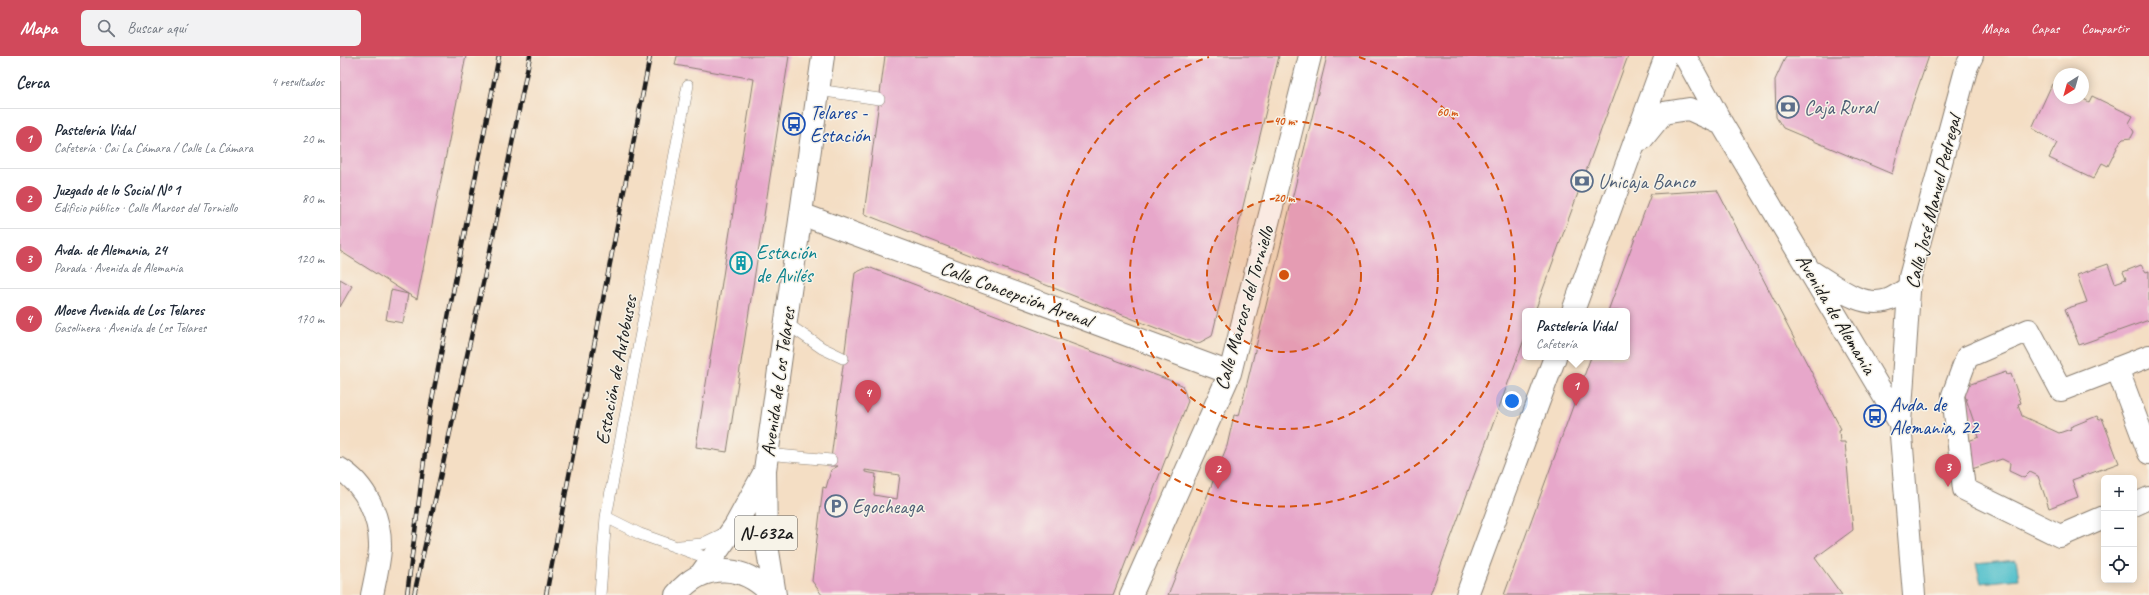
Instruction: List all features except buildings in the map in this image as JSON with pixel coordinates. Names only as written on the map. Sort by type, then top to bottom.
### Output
[{"type":"street","name":"Avenida de Los Telares","points":[[774,595],[766,539],[766,462],[823,56]]},
{"type":"street","name":"Calle Marcos del Torniello","points":[[1131,595],[1230,374],[1310,56]]},
{"type":"street","points":[[1573,308],[1632,152],[1666,56]]},
{"type":"street","name":"Avenida de Alemania","points":[[1685,56],[1722,124],[1900,423],[1914,595]]},
{"type":"street","name":"Calle José Manuel Pedregal","points":[[1900,423],[1910,277],[1965,73],[1972,56]]},
{"type":"street","points":[[1632,152],[1663,113],[1689,108],[1722,124]]},
{"type":"street","name":"Calle Concepción Arenal","points":[[801,214],[1230,374]]},
{"type":"street","points":[[1809,270],[1852,295],[1870,303],[1889,300],[1910,287]]},
{"type":"street","points":[[2101,518],[2060,536],[1964,489],[1953,395],[1967,357],[2029,330],[2061,390],[2149,356]]},
{"type":"street","points":[[1467,595],[1554,360]]},
{"type":"street","points":[[2117,368],[2149,452]]},
{"type":"street","name":"Avenida de Los Telares","points":[[706,567],[735,526],[766,462]]},
{"type":"street","points":[[340,469],[362,489],[374,510],[380,548],[372,595]]},
{"type":"street","points":[[2137,504],[2149,498]]},
{"type":"street","name":"N-632a","points":[[676,595],[706,567],[742,573],[761,583],[774,595]]},
{"type":"lane","name":"Estación de Autobuses","points":[[600,595],[606,517],[688,85]]},
{"type":"lane","points":[[818,90],[879,99]]},
{"type":"lane","points":[[786,322],[822,348],[843,358]]},
{"type":"lane","points":[[766,462],[831,460]]},
{"type":"lane","points":[[606,517],[640,534],[677,546],[706,567]]},
{"type":"lane","points":[[677,546],[702,544],[719,537],[735,526]]},
{"type":"water","points":[[2016,559],[2019,579],[1981,583],[1976,563]]},
{"type":"railway","points":[[407,595],[431,405],[499,56]]},
{"type":"railway","points":[[414,595],[489,256],[530,56]]},
{"type":"railway","points":[[546,595],[650,56]]},
{"type":"place","name":"Caja Rural","points":[[1788,107]]},
{"type":"place","name":"Telares - Estación","points":[[794,124]]},
{"type":"place","name":"Unicaja Banco","points":[[1582,181]]},
{"type":"place","name":"Estación de Avilés","points":[[741,263]]},
{"type":"place","name":"Pastelería Vidal","points":[[1576,406]]},
{"type":"place","name":"Moeve Avenida de Los Telares","points":[[868,413]]},
{"type":"place","name":"Avda. de Alemania, 22","points":[[1875,416]]},
{"type":"place","name":"Avda. de Alemania, 24","points":[[1948,487]]},
{"type":"place","name":"Juzgado de lo Social Nº 1","points":[[1218,489]]},
{"type":"place","name":"Egocheaga","points":[[836,506]]}]
